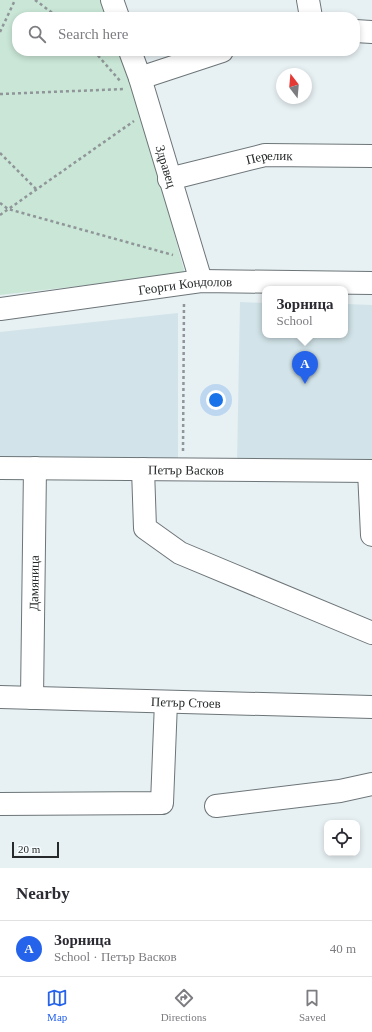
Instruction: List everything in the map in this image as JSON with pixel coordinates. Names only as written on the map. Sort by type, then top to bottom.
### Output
[{"type":"street","points":[[112,0],[116,12]]},
{"type":"street","points":[[308,0],[310,12]]},
{"type":"street","points":[[360,31],[372,32]]},
{"type":"street","name":"Здравец","points":[[131,56],[136,85],[150,111],[194,261],[193,282]]},
{"type":"street","points":[[136,85],[209,56]]},
{"type":"street","name":"Перелик","points":[[169,179],[265,155],[372,156]]},
{"type":"street","name":"Георги Кондолов","points":[[0,309],[193,282],[372,283]]},
{"type":"street","name":"Петър Васков","points":[[0,468],[371,471]]},
{"type":"street","name":"Дамяница","points":[[32,698],[35,468]]},
{"type":"street","points":[[144,469],[145,528],[180,553],[372,633]]},
{"type":"street","points":[[371,471],[372,535]]},
{"type":"street","name":"Петър Стоев","points":[[0,697],[372,707]]},
{"type":"street","points":[[0,804],[162,803],[166,702]]},
{"type":"street","points":[[216,806],[340,792],[372,784]]},
{"type":"path","points":[[0,32],[15,0]]},
{"type":"path","points":[[35,0],[51,12]]},
{"type":"path","points":[[100,56],[136,85]]},
{"type":"path","points":[[0,94],[136,85]]},
{"type":"path","points":[[0,215],[150,111]]},
{"type":"path","points":[[0,153],[36,189]]},
{"type":"path","points":[[0,203],[8,209],[194,261]]},
{"type":"path","points":[[183,469],[193,282]]},
{"type":"shaded area","points":[[240,302],[262,303],[262,338],[348,338],[348,304],[372,305],[372,466],[237,464]]},
{"type":"shaded area","points":[[178,313],[178,463],[0,461],[0,332]]},
{"type":"green space","points":[[0,0],[103,0],[107,12],[12,12],[12,56],[124,56],[133,79],[185,274],[0,295]]},
{"type":"place","name":"Зорница","points":[[305,384]]}]
